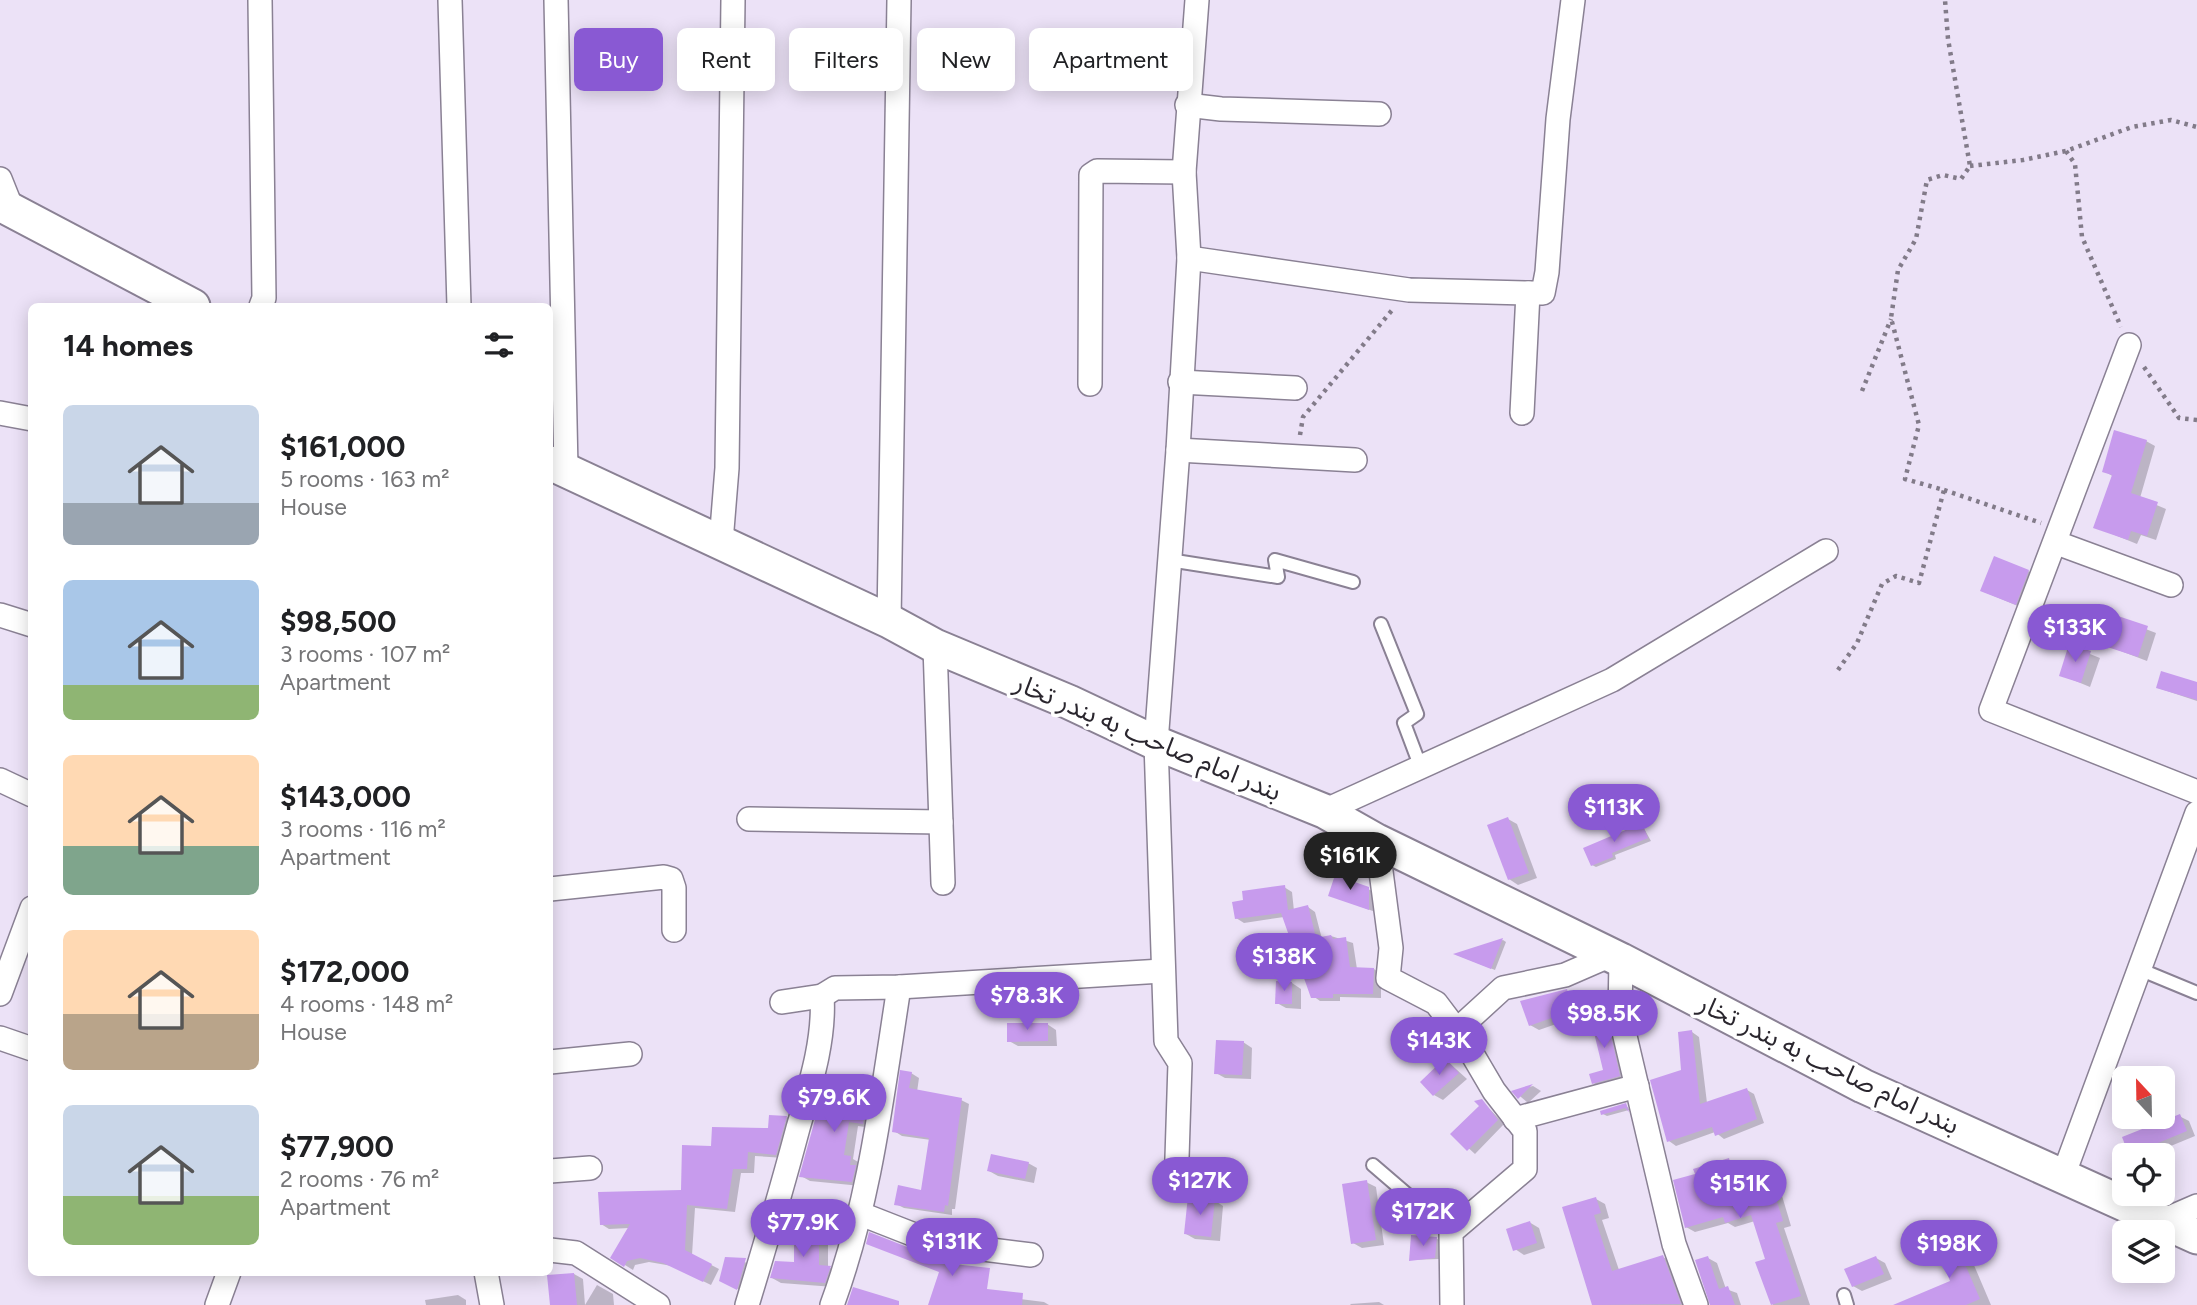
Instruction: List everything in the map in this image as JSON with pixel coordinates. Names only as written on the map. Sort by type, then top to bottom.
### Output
[{"type":"main road","points":[[4,197],[189,303]]},
{"type":"main road","name":"بندر امام صاحب به بندر تخار","points":[[558,466],[889,621],[935,646],[1069,702],[1156,743],[1324,811],[1377,841],[1616,957],[1863,1086],[2157,1220]]},
{"type":"main road","name":"بندر امام صاحب به بندر تخار","points":[[2175,1228],[2197,1237]]},
{"type":"street","points":[[260,0],[262,303]]},
{"type":"street","points":[[450,0],[459,303]]},
{"type":"street","points":[[556,0],[558,466]]},
{"type":"street","points":[[721,542],[727,468],[733,0]]},
{"type":"street","points":[[889,621],[899,0]]},
{"type":"street","points":[[1176,1189],[1180,1063],[1166,1041],[1156,743],[1189,258],[1184,172],[1197,0]]},
{"type":"street","points":[[1189,258],[1409,290],[1543,293],[1547,272],[1558,119],[1573,0]]},
{"type":"street","points":[[1187,105],[1221,109],[1379,114]]},
{"type":"street","points":[[1090,384],[1091,175],[1097,171],[1184,172]]},
{"type":"street","points":[[1522,413],[1528,293]]},
{"type":"street","points":[[2129,345],[1991,710],[2197,792]]},
{"type":"street","points":[[1180,382],[1295,388]]},
{"type":"street","points":[[0,413],[28,418]]},
{"type":"street","points":[[1178,450],[1355,460]]},
{"type":"street","points":[[2059,536],[2171,585]]},
{"type":"street","points":[[1324,811],[1612,680],[1826,551]]},
{"type":"street","points":[[0,615],[28,624]]},
{"type":"street","points":[[935,646],[943,883]]},
{"type":"street","points":[[0,780],[28,793]]},
{"type":"street","points":[[2063,1176],[2197,813]]},
{"type":"street","points":[[749,819],[941,822]]},
{"type":"street","points":[[1377,841],[1391,948],[1388,978],[1436,1003],[1457,1030],[1494,1091],[1525,1131],[1525,1169],[1451,1232],[1452,1305]]},
{"type":"street","points":[[553,889],[664,877],[671,880],[674,888],[674,930]]},
{"type":"street","points":[[0,993],[28,919]]},
{"type":"street","points":[[1457,1030],[1503,988],[1565,975],[1616,957],[1620,1015],[1674,1244],[1696,1305]]},
{"type":"street","points":[[782,1002],[822,996],[835,988],[899,987],[1162,971]]},
{"type":"street","points":[[832,1305],[861,1214],[878,1134],[899,987]]},
{"type":"street","points":[[747,1305],[791,1164],[814,1070],[823,1012],[822,996]]},
{"type":"street","points":[[0,1038],[28,1048]]},
{"type":"street","points":[[553,1062],[630,1054]]},
{"type":"street","points":[[1515,1119],[1637,1086]]},
{"type":"street","points":[[553,1171],[590,1168]]},
{"type":"street","points":[[2166,1220],[2197,1206]]},
{"type":"street","points":[[861,1214],[935,1243],[1031,1255]]},
{"type":"street","points":[[553,1250],[576,1253],[658,1305]]},
{"type":"street","points":[[217,1305],[228,1276]]},
{"type":"street","points":[[487,1276],[492,1305]]},
{"type":"lane","points":[[1168,560],[1278,577],[1275,560],[1353,582]]},
{"type":"lane","points":[[1381,624],[1417,714],[1404,723],[1421,768]]},
{"type":"lane","points":[[2139,969],[2197,993]]},
{"type":"lane","points":[[1373,1165],[1451,1232]]},
{"type":"path","points":[[1862,391],[1891,318],[1898,270],[1916,239],[1927,180],[1943,176],[1961,179],[1970,166],[1948,39],[1945,0]]},
{"type":"path","points":[[1970,166],[2023,160],[2066,151],[2132,127],[2171,120],[2197,127]]},
{"type":"path","points":[[2066,151],[2075,164],[2082,237],[2129,345],[2179,418],[2197,420]]},
{"type":"path","points":[[1297,457],[1303,417],[1409,290]]},
{"type":"path","points":[[1891,318],[1919,425],[1905,479],[1944,490],[2059,536]]},
{"type":"path","points":[[1838,670],[1857,643],[1882,584],[1895,576],[1919,583],[1944,490]]},
{"type":"building","points":[[2114,430],[2147,440],[2131,493],[2158,502],[2147,536],[2131,531],[2128,540],[2093,528],[2112,475],[2102,472]]},
{"type":"building","points":[[1994,556],[2029,570],[2016,605],[1980,591]]},
{"type":"building","points":[[2106,612],[2148,626],[2138,657],[2095,643]]},
{"type":"building","points":[[2069,644],[2091,651],[2081,683],[2059,676]]},
{"type":"building","points":[[2161,671],[2197,682],[2197,700],[2156,688]]},
{"type":"building","points":[[1508,817],[1529,873],[1508,880],[1487,825]]},
{"type":"building","points":[[1642,823],[1648,838],[1612,853],[1613,857],[1591,866],[1583,848]]},
{"type":"building","points":[[1335,875],[1369,887],[1369,910],[1328,896]]},
{"type":"building","points":[[1285,885],[1288,910],[1308,905],[1316,938],[1331,935],[1333,939],[1346,937],[1350,967],[1374,968],[1373,994],[1333,994],[1333,998],[1311,998],[1281,913],[1235,919],[1232,902],[1243,900],[1242,891]]},
{"type":"building","points":[[1503,938],[1491,969],[1453,954]]},
{"type":"building","points":[[1276,981],[1292,982],[1292,1004],[1275,1004]]},
{"type":"building","points":[[1567,989],[1574,1010],[1529,1026],[1520,1001]]},
{"type":"building","points":[[1606,1013],[1620,1076],[1592,1084],[1589,1074],[1603,1070],[1590,1016]]},
{"type":"building","points":[[1007,1023],[1048,1023],[1048,1041],[1007,1042]]},
{"type":"building","points":[[1692,1030],[1700,1104],[1747,1088],[1757,1119],[1715,1136],[1712,1127],[1667,1142],[1650,1080],[1681,1070],[1678,1032]]},
{"type":"building","points":[[1216,1040],[1244,1041],[1242,1075],[1214,1074]]},
{"type":"building","points":[[1445,1058],[1459,1073],[1433,1096],[1420,1082]]},
{"type":"building","points":[[900,1070],[912,1072],[909,1088],[962,1098],[948,1206],[945,1205],[944,1212],[894,1205],[898,1185],[921,1190],[929,1138],[892,1132]]},
{"type":"building","points":[[825,1084],[869,1091],[863,1124],[849,1122],[844,1155],[851,1156],[850,1165],[856,1165],[852,1182],[799,1177]]},
{"type":"building","points":[[1533,1084],[1518,1099],[1511,1091]]},
{"type":"building","points":[[1482,1099],[1498,1120],[1467,1151],[1450,1134],[1479,1106],[1474,1101]]},
{"type":"building","points":[[1626,1103],[1629,1112],[1625,1108],[1601,1115],[1600,1111]]},
{"type":"building","points":[[2180,1114],[2187,1131],[2158,1143],[2124,1143],[2122,1137],[2142,1129],[2175,1129],[2175,1116]]},
{"type":"building","points":[[769,1115],[787,1116],[776,1155],[748,1152],[747,1169],[733,1169],[727,1209],[687,1205],[685,1250],[712,1264],[703,1282],[663,1263],[640,1258],[627,1261],[624,1267],[610,1258],[630,1224],[600,1225],[598,1192],[681,1190],[682,1145],[711,1146],[712,1127],[768,1128]]},
{"type":"building","points":[[991,1154],[1029,1162],[1025,1179],[987,1171]]},
{"type":"building","points":[[1729,1158],[1738,1192],[1771,1182],[1783,1221],[1776,1223],[1801,1296],[1771,1305],[1755,1262],[1765,1259],[1751,1215],[1725,1223],[1723,1217],[1685,1228],[1673,1180],[1695,1174],[1693,1169]]},
{"type":"building","points":[[1367,1180],[1376,1240],[1351,1244],[1342,1184]]},
{"type":"building","points":[[1188,1196],[1215,1199],[1211,1237],[1184,1234]]},
{"type":"building","points":[[1596,1197],[1601,1213],[1594,1215],[1612,1271],[1663,1255],[1681,1304],[1592,1305],[1562,1207]]},
{"type":"building","points":[[1530,1221],[1537,1243],[1513,1251],[1506,1229]]},
{"type":"building","points":[[794,1227],[819,1227],[819,1265],[831,1266],[825,1283],[770,1278],[775,1261],[794,1262]]},
{"type":"building","points":[[869,1232],[930,1256],[945,1258],[944,1263],[990,1268],[987,1289],[1023,1293],[1022,1305],[928,1305],[939,1272],[866,1244]]},
{"type":"building","points":[[1952,1234],[1980,1299],[1966,1305],[1893,1305],[1950,1281],[1933,1242]]},
{"type":"building","points":[[1411,1235],[1437,1237],[1435,1258],[1409,1261]]},
{"type":"building","points":[[1708,1256],[1719,1289],[1728,1286],[1735,1305],[1710,1305],[1695,1260]]},
{"type":"building","points":[[1876,1256],[1884,1274],[1852,1287],[1844,1269]]},
{"type":"building","points":[[725,1257],[746,1258],[737,1290],[719,1281]]},
{"type":"building","points":[[574,1273],[577,1305],[550,1305],[547,1276]]},
{"type":"building","points":[[853,1287],[899,1301],[899,1305],[847,1305]]}]
